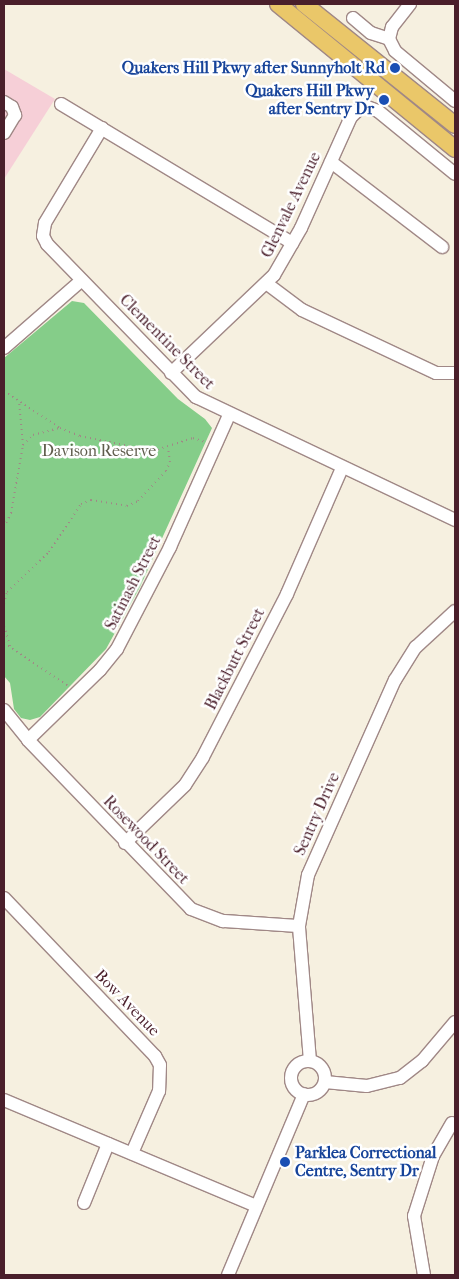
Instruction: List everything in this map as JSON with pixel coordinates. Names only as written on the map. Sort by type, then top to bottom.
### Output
[{"type":"main road","points":[[278,4],[455,149]]},
{"type":"main road","points":[[304,4],[455,125]]},
{"type":"street","points":[[410,4],[392,27],[389,39],[395,51],[455,101]]},
{"type":"street","points":[[353,18],[371,34],[389,39]]},
{"type":"street","points":[[4,102],[12,107],[15,115],[4,133]]},
{"type":"street","points":[[61,104],[292,243]]},
{"type":"street","name":"Glenvale Avenue","points":[[171,373],[266,284],[292,243],[351,117],[363,107],[378,111],[455,174]]},
{"type":"street","name":"Clementine Street","points":[[102,128],[43,232],[47,244],[196,397],[228,414],[455,520]]},
{"type":"street","points":[[331,162],[442,247]]},
{"type":"street","points":[[4,348],[82,280]]},
{"type":"street","points":[[266,284],[302,310],[436,373],[455,373]]},
{"type":"street","name":"Satinash Street","points":[[28,740],[109,660],[125,635],[170,546],[228,414]]},
{"type":"street","name":"Blackbutt Street","points":[[125,843],[184,785],[203,757],[287,594],[342,468]]},
{"type":"street","name":"Sentry Drive","points":[[310,1061],[299,926],[314,860],[395,680],[416,647],[455,611]]},
{"type":"street","name":"Rosewood Street","points":[[4,710],[28,740],[125,843],[197,913],[223,921],[299,926]]},
{"type":"street","name":"Bow Avenue","points":[[4,898],[8,912],[155,1056],[160,1065],[159,1091],[132,1153]]},
{"type":"street","points":[[325,1082],[367,1086],[400,1078],[422,1061],[455,1022]]},
{"type":"street","points":[[310,1061],[324,1071],[325,1082],[316,1093],[304,1094],[296,1089],[292,1076],[298,1064],[310,1061]]},
{"type":"street","points":[[228,1275],[304,1094]]},
{"type":"street","points":[[4,1100],[256,1206]]},
{"type":"street","points":[[424,1275],[414,1216],[433,1156],[452,1123]]},
{"type":"street","points":[[84,1203],[108,1144]]},
{"type":"path","points":[[4,391],[60,428],[125,447],[153,451],[193,438],[215,445]]},
{"type":"path","points":[[4,527],[11,513],[23,445],[19,401]]},
{"type":"path","points":[[23,445],[33,434],[60,428]]},
{"type":"path","points":[[4,604],[6,592],[49,552],[81,504],[91,500],[127,506],[138,501],[166,470],[170,462],[168,447]]},
{"type":"path","points":[[4,626],[10,646]]},
{"type":"path","points":[[4,643],[77,692]]},
{"type":"shaded area","points":[[4,69],[55,99],[4,179]]},
{"type":"green space","name":"Davison Reserve","points":[[72,301],[84,303],[178,399],[205,419],[212,428],[140,587],[106,649],[40,717],[30,720],[21,718],[14,709],[10,683],[4,676],[4,358]]},
{"type":"place","name":"Quakers Hill Pkwy after Sunnyholt Rd","points":[[395,68]]},
{"type":"place","name":"Quakers Hill Pkwy after Sentry Dr","points":[[384,100]]},
{"type":"place","name":"Parklea Correctional Centre, Sentry Dr","points":[[285,1162]]}]
